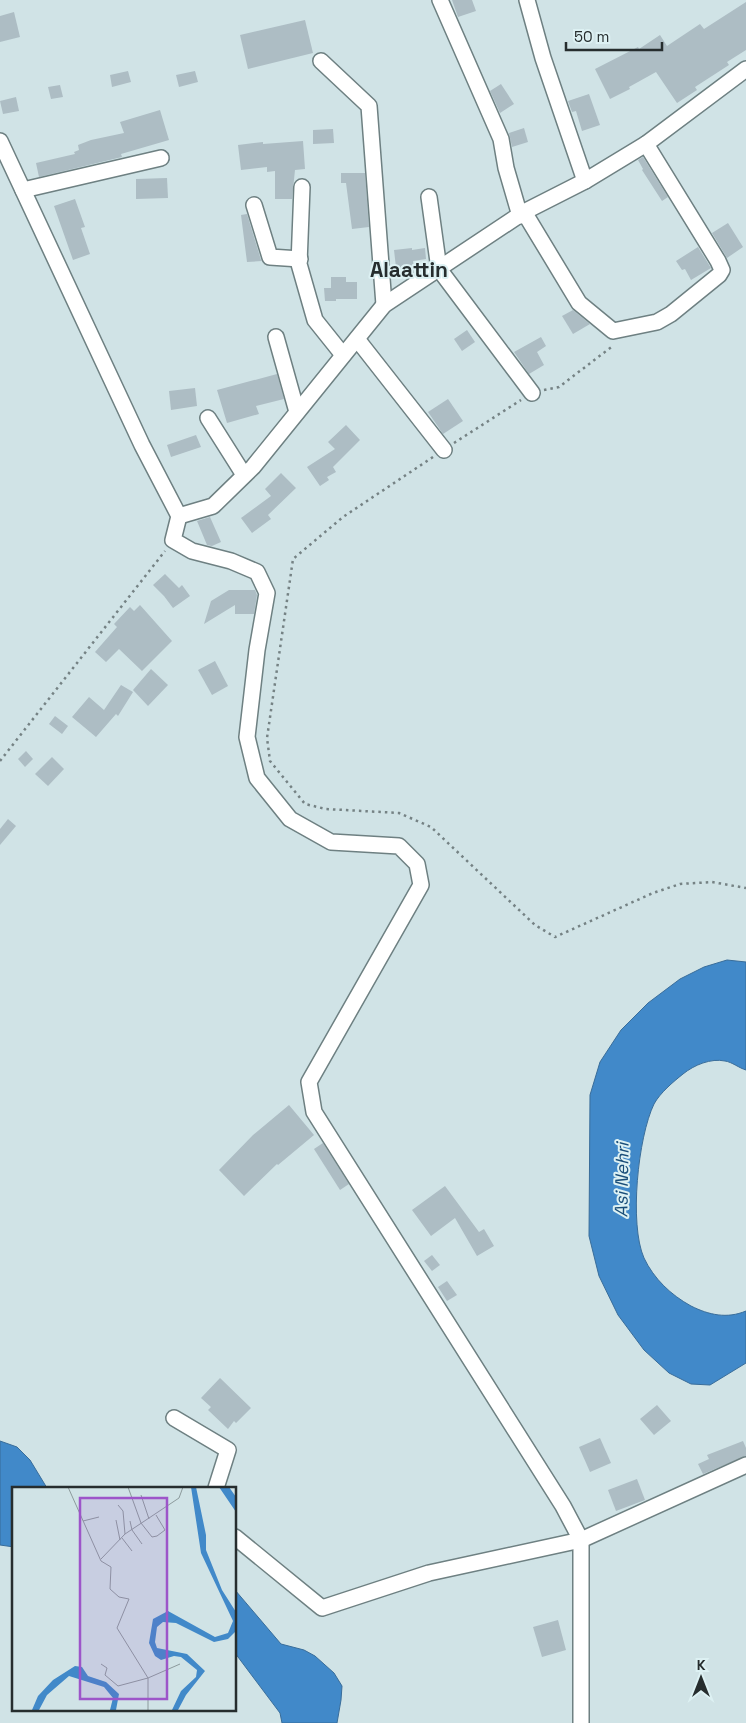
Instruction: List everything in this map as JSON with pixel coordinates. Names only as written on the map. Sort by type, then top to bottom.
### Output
[{"type":"street","points":[[440,0],[501,139],[506,168],[522,214],[579,303],[613,331],[657,322],[671,314],[719,275],[722,270],[646,144]]},
{"type":"street","points":[[527,0],[543,58],[585,181]]},
{"type":"street","points":[[321,61],[369,106],[384,305]]},
{"type":"street","points":[[179,516],[213,506],[244,475],[384,305],[522,214],[585,181],[646,144],[746,69]]},
{"type":"street","points":[[0,141],[142,445],[179,516],[173,540],[192,551],[231,561],[257,572],[267,593],[257,650],[247,737],[257,778],[290,819],[330,842],[399,846],[417,864],[421,885],[309,1082],[314,1112],[563,1506],[580,1540],[581,1723]]},
{"type":"street","points":[[23,190],[161,158]]},
{"type":"street","points":[[302,187],[299,264],[315,320],[343,355]]},
{"type":"street","points":[[429,197],[439,269],[532,393]]},
{"type":"street","points":[[254,205],[270,257],[300,259]]},
{"type":"street","points":[[276,337],[297,412]]},
{"type":"street","points":[[357,339],[444,450]]},
{"type":"street","points":[[208,418],[244,475]]},
{"type":"street","points":[[174,1418],[228,1450],[216,1487]]},
{"type":"street","points":[[236,1538],[322,1608],[429,1573],[580,1540],[746,1465]]},
{"type":"path","points":[[613,331],[615,344],[559,387],[532,393],[343,517],[293,559],[267,738],[270,761],[305,804],[326,809],[399,812],[431,827],[535,925],[555,937],[653,893],[680,884],[712,882],[746,888]]},
{"type":"path","points":[[0,761],[173,540]]},
{"type":"water","name":"Asi Nehri","points":[[727,960],[746,962],[746,1070],[720,1060],[708,1061],[687,1071],[667,1088],[654,1104],[648,1119],[637,1181],[636,1203],[639,1243],[648,1266],[658,1280],[677,1297],[705,1312],[718,1315],[732,1315],[746,1311],[746,1363],[710,1385],[691,1384],[669,1373],[644,1350],[618,1315],[599,1276],[589,1236],[590,1095],[600,1062],[621,1030],[648,1003],[680,979],[704,967]]},
{"type":"water","points":[[0,1441],[17,1447],[30,1460],[46,1487],[12,1487],[12,1547],[0,1545]]},
{"type":"water","points":[[236,1591],[281,1644],[304,1650],[315,1656],[334,1673],[342,1686],[337,1723],[282,1723],[280,1713],[236,1654]]},
{"type":"building","points":[[452,0],[472,0],[476,11],[458,17]]},
{"type":"building","points":[[746,2],[746,50],[727,62],[729,65],[695,87],[697,90],[677,103],[656,72],[610,99],[595,69],[638,47],[639,49],[660,35],[667,46],[700,24],[704,29]]},
{"type":"building","points":[[14,12],[20,37],[0,42],[0,16]]},
{"type":"building","points":[[305,20],[313,53],[248,69],[240,35]]},
{"type":"building","points":[[128,71],[131,82],[112,87],[110,75]]},
{"type":"building","points":[[195,71],[198,82],[179,87],[176,75]]},
{"type":"building","points":[[501,84],[514,104],[500,113],[490,91]]},
{"type":"building","points":[[60,85],[63,97],[51,99],[48,87]]},
{"type":"building","points":[[589,94],[600,125],[582,131],[576,111],[572,112],[568,101]]},
{"type":"building","points":[[16,97],[19,111],[3,114],[0,101]]},
{"type":"building","points":[[160,110],[169,140],[121,154],[122,157],[39,177],[36,163],[75,154],[74,152],[79,150],[78,145],[91,140],[124,133],[120,122]]},
{"type":"building","points":[[524,128],[528,142],[512,147],[509,133]]},
{"type":"building","points":[[333,129],[334,143],[313,144],[313,130]]},
{"type":"building","points":[[303,141],[305,169],[295,170],[292,199],[275,199],[275,171],[267,172],[267,167],[241,170],[238,145]]},
{"type":"building","points":[[643,157],[668,197],[662,201],[642,170],[638,160]]},
{"type":"building","points":[[341,173],[365,173],[369,227],[352,229],[346,183],[341,183]]},
{"type":"building","points":[[167,178],[168,198],[136,199],[136,179]]},
{"type":"building","points":[[75,199],[85,227],[81,228],[90,254],[73,260],[54,206]]},
{"type":"building","points":[[247,214],[262,261],[247,262],[241,215]]},
{"type":"building","points":[[728,223],[743,247],[727,258],[712,233]]},
{"type":"building","points":[[698,247],[711,268],[691,280],[685,269],[682,270],[676,261]]},
{"type":"building","points":[[412,248],[412,250],[425,248],[426,259],[413,261],[414,274],[397,276],[394,250]]},
{"type":"building","points":[[331,277],[346,277],[346,282],[357,282],[357,299],[325,301],[324,288],[331,288]]},
{"type":"building","points":[[573,310],[590,324],[573,334],[562,316]]},
{"type":"building","points":[[467,330],[475,342],[462,351],[454,339]]},
{"type":"building","points":[[541,337],[546,346],[537,352],[544,365],[529,374],[514,352]]},
{"type":"building","points":[[277,374],[284,399],[256,406],[259,414],[227,423],[217,390]]},
{"type":"building","points":[[195,388],[197,406],[171,410],[169,391]]},
{"type":"building","points":[[448,399],[463,421],[443,434],[428,412]]},
{"type":"building","points":[[346,425],[360,440],[333,467],[336,472],[327,477],[329,480],[320,486],[307,467],[335,449],[328,442]]},
{"type":"building","points":[[196,435],[201,447],[171,457],[167,445]]},
{"type":"building","points":[[281,473],[296,488],[268,515],[271,519],[252,533],[241,518],[271,496],[265,489]]},
{"type":"building","points":[[210,517],[221,542],[212,546],[207,545],[197,521]]},
{"type":"building","points":[[165,574],[179,588],[182,585],[190,596],[173,608],[153,585]]},
{"type":"building","points":[[229,590],[255,590],[257,595],[254,614],[235,614],[235,605],[204,624],[211,601]]},
{"type":"building","points":[[140,605],[172,641],[142,671],[119,649],[106,662],[95,652],[117,627],[114,624],[130,607],[134,611]]},
{"type":"building","points":[[215,661],[228,686],[212,695],[198,670]]},
{"type":"building","points":[[151,669],[168,685],[148,706],[133,690]]},
{"type":"building","points":[[121,685],[133,692],[118,716],[116,714],[96,737],[72,717],[89,697],[104,710]]},
{"type":"building","points":[[55,716],[68,726],[62,734],[49,724]]},
{"type":"building","points":[[26,751],[33,759],[25,767],[18,759]]},
{"type":"building","points":[[52,757],[64,769],[48,786],[35,774]]},
{"type":"building","points":[[8,819],[16,826],[0,845],[0,829]]},
{"type":"building","points":[[289,1105],[314,1135],[277,1164],[244,1196],[219,1170],[253,1135]]},
{"type":"building","points":[[323,1143],[349,1184],[340,1190],[314,1149]]},
{"type":"building","points":[[445,1186],[479,1232],[484,1229],[494,1246],[477,1256],[455,1218],[431,1236],[412,1210]]},
{"type":"building","points":[[432,1255],[440,1265],[432,1271],[424,1261]]},
{"type":"building","points":[[447,1281],[457,1295],[447,1301],[438,1287]]},
{"type":"building","points":[[220,1378],[251,1408],[236,1423],[234,1421],[228,1429],[208,1410],[211,1407],[201,1398]]},
{"type":"building","points":[[657,1405],[671,1421],[654,1435],[640,1419]]},
{"type":"building","points":[[600,1438],[611,1463],[590,1472],[579,1447]]},
{"type":"building","points":[[743,1441],[746,1448],[746,1456],[703,1474],[698,1464],[709,1459],[707,1455]]},
{"type":"building","points":[[637,1479],[645,1500],[616,1511],[608,1490]]},
{"type":"building","points":[[558,1620],[566,1650],[542,1657],[533,1627]]},
{"type":"district","name":"Alaattin","points":[[409,270]]}]
